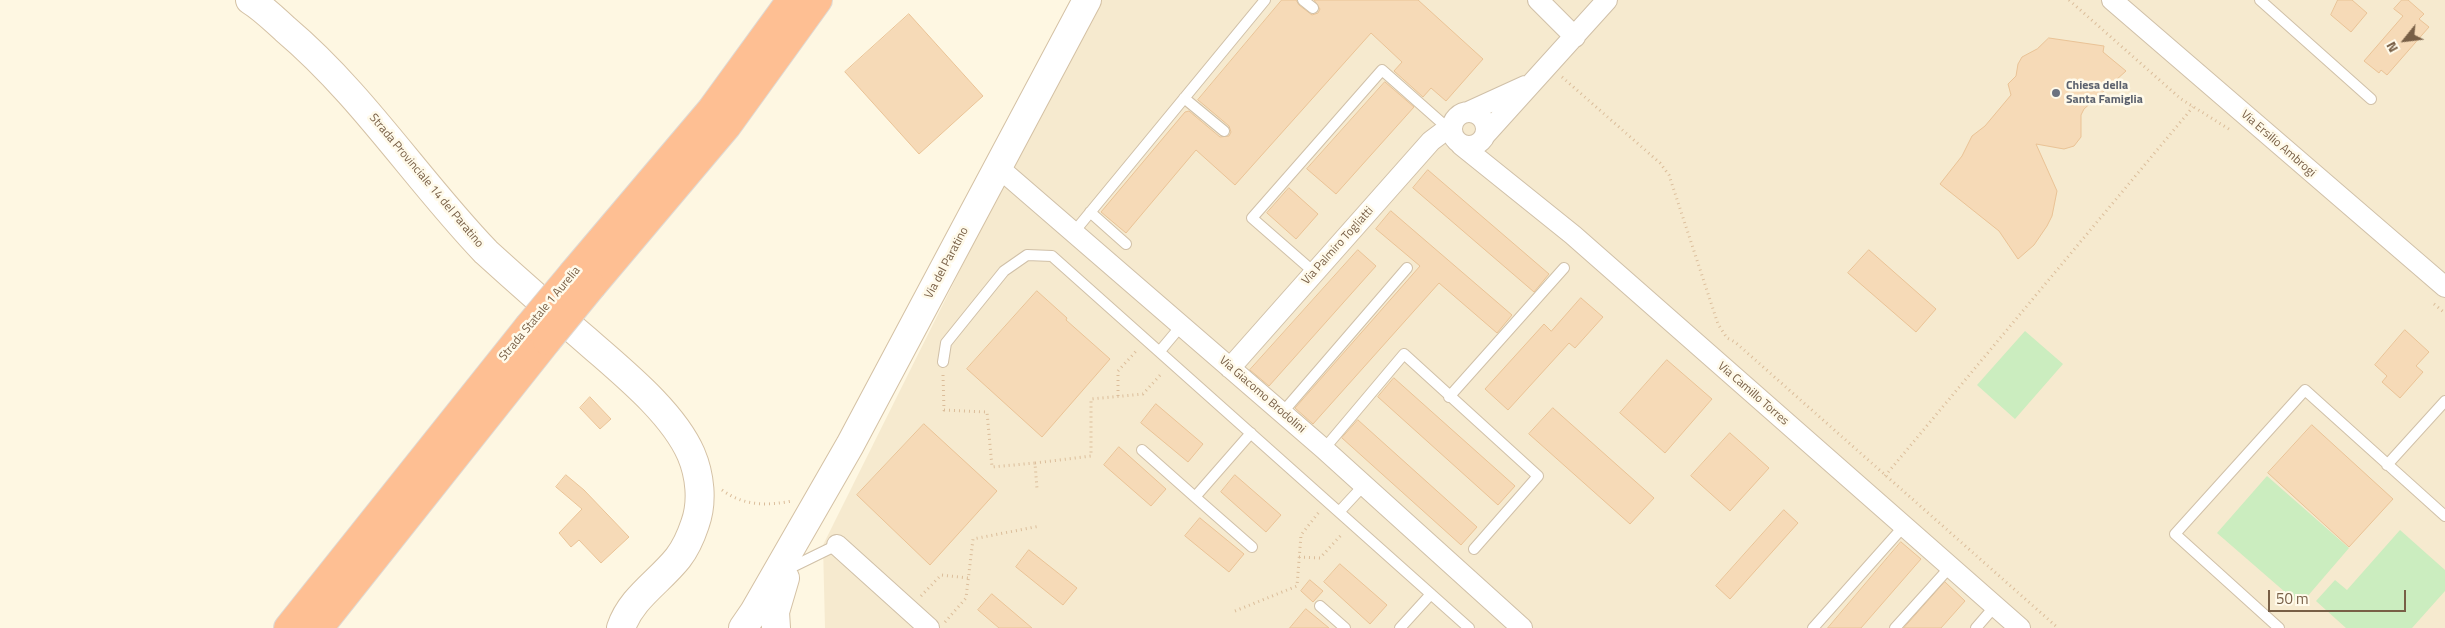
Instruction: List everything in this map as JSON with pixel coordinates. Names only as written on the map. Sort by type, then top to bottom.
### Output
[{"type":"highway","name":"Strada Statale 1 Aurelia","points":[[583,280],[791,0]]},
{"type":"highway","name":"Strada Statale 1 Aurelia","points":[[288,628],[583,280],[727,126],[818,0]]},
{"type":"highway","name":"Strada Statale 1 Aurelia","points":[[319,628],[378,555],[537,334]]},
{"type":"highway","points":[[342,628],[376,584],[378,555]]},
{"type":"main road","name":"Strada Provinciale 14 del Paratino","points":[[250,0],[305,45],[358,101],[463,228],[486,252],[641,389],[679,434],[690,453],[697,472],[698,513],[688,541],[678,558],[634,603],[625,616],[621,628]]},
{"type":"main road","name":"Via del Paratino","points":[[803,524],[820,497],[1087,0]]},
{"type":"main road","points":[[776,628],[775,612],[803,524]]},
{"type":"main road","points":[[743,628],[754,612],[803,524]]},
{"type":"street","points":[[1538,0],[1575,37]]},
{"type":"street","name":"Via Palmiro Togliatti","points":[[1230,368],[1431,142],[1443,132],[1470,138],[1533,82],[1607,0]]},
{"type":"street","name":"Via Ersilio Ambrogi","points":[[2112,0],[2438,294]]},
{"type":"street","name":"Via Palmiro Togliatti","points":[[1468,112],[1533,82]]},
{"type":"street","points":[[1468,112],[1454,120],[1470,138]]},
{"type":"street","name":"Via Camillo Torres","points":[[1468,112],[1479,115],[1483,119],[1486,130],[1470,138],[1484,163],[1573,235],[2020,628]]},
{"type":"street","name":"Via Giacomo Brodolini","points":[[998,167],[1324,449],[1522,628]]},
{"type":"street","points":[[837,545],[929,628]]},
{"type":"lane","points":[[1074,232],[1265,0]]},
{"type":"lane","points":[[1303,0],[1313,8]]},
{"type":"lane","points":[[2260,0],[2371,99]]},
{"type":"lane","points":[[1315,273],[1252,218],[1382,70],[1470,138]]},
{"type":"lane","points":[[1184,98],[1224,131]]},
{"type":"lane","points":[[1090,212],[1126,244]]},
{"type":"lane","points":[[943,362],[946,343],[1004,271],[1027,255],[1052,256],[1172,361],[1468,628]]},
{"type":"lane","points":[[1282,413],[1408,268]]},
{"type":"lane","points":[[1449,397],[1564,268]]},
{"type":"lane","points":[[1160,351],[1182,326]]},
{"type":"lane","points":[[1324,449],[1404,354],[1449,397],[1538,476],[1474,549]]},
{"type":"lane","points":[[2279,628],[2175,534],[2305,390],[2445,516]]},
{"type":"lane","points":[[2387,465],[2445,401]]},
{"type":"lane","points":[[1196,497],[1251,433]]},
{"type":"lane","points":[[1142,450],[1252,547]]},
{"type":"lane","points":[[1339,512],[1364,485]]},
{"type":"lane","points":[[1813,628],[1904,526]]},
{"type":"lane","points":[[788,568],[837,545]]},
{"type":"lane","points":[[1895,628],[1950,567]]},
{"type":"lane","points":[[1400,628],[1431,594]]},
{"type":"lane","points":[[1320,606],[1345,628]]},
{"type":"lane","points":[[1976,628],[1995,606]]},
{"type":"path","points":[[2069,0],[2193,107],[2224,124],[2239,137]]},
{"type":"path","points":[[1549,65],[1660,163],[1669,175],[1722,332],[2058,628]]},
{"type":"path","points":[[1885,476],[2193,107]]},
{"type":"path","points":[[2438,294],[2445,313]]},
{"type":"path","points":[[1118,396],[1118,371],[1146,339]]},
{"type":"path","points":[[943,362],[944,410],[987,412],[992,467],[1091,456],[1091,399],[1143,394],[1172,361]]},
{"type":"path","points":[[1035,463],[1037,489]]},
{"type":"path","points":[[697,472],[729,495],[760,506],[820,497]]},
{"type":"path","points":[[1235,611],[1297,586],[1301,535],[1327,501]]},
{"type":"path","points":[[1299,557],[1320,558],[1352,524]]},
{"type":"path","points":[[940,628],[966,598],[973,539],[1040,526]]},
{"type":"path","points":[[909,609],[941,575],[968,578]]},
{"type":"shaded area","points":[[1099,0],[2445,0],[2445,628],[825,628],[823,545],[982,226]]},
{"type":"green space","points":[[2025,331],[2063,364],[2015,419],[1977,385]]},
{"type":"green space","points":[[2267,476],[2349,548],[2300,605],[2217,533]]},
{"type":"green space","points":[[2400,530],[2445,570],[2445,591],[2412,628],[2346,628],[2316,601],[2335,580],[2347,590]]},
{"type":"building","points":[[1282,0],[1296,0],[1299,5],[1312,15],[1318,13],[1320,9],[1314,0],[1418,0],[1483,59],[1446,101],[1431,88],[1423,97],[1394,71],[1402,62],[1371,33],[1235,185],[1196,150],[1126,233],[1101,212],[1185,112],[1189,111],[1220,137],[1229,136],[1231,132],[1229,126],[1198,100]]},
{"type":"building","points":[[2338,0],[2352,0],[2367,13],[2351,32],[2331,15]]},
{"type":"building","points":[[2402,0],[2408,0],[2424,14],[2419,19],[2429,27],[2387,75],[2381,70],[2379,73],[2364,61],[2403,16],[2394,9]]},
{"type":"building","points":[[909,14],[983,96],[919,154],[845,72]]},
{"type":"building","points":[[2049,38],[2104,46],[2103,52],[2126,71],[2084,109],[2081,115],[2081,137],[2074,146],[2064,149],[2036,144],[2057,191],[2052,216],[2047,226],[2034,245],[2018,259],[1999,231],[1940,184],[1962,156],[1972,136],[1985,126],[2011,95],[2008,84],[2016,76],[2018,64],[2022,57],[2037,49]]},
{"type":"building","points":[[1385,82],[1414,107],[1336,194],[1307,169]]},
{"type":"building","points":[[1428,170],[1549,274],[1534,292],[1413,188]]},
{"type":"building","points":[[1289,188],[1318,214],[1296,239],[1267,213]]},
{"type":"building","points":[[1391,211],[1512,315],[1497,333],[1439,283],[1313,424],[1295,408],[1420,266],[1376,229]]},
{"type":"building","points":[[1358,250],[1376,266],[1269,386],[1250,370]]},
{"type":"building","points":[[1869,250],[1936,309],[1916,332],[1848,273]]},
{"type":"building","points":[[1037,291],[1110,359],[1042,437],[967,369]]},
{"type":"building","points":[[1581,298],[1603,317],[1575,348],[1569,343],[1508,410],[1485,389],[1544,324],[1551,331]]},
{"type":"building","points":[[2405,330],[2429,352],[2416,366],[2423,372],[2400,398],[2382,382],[2387,376],[2375,365]]},
{"type":"building","points":[[1667,360],[1712,399],[1665,453],[1620,413]]},
{"type":"building","points":[[1394,378],[1515,486],[1498,505],[1378,397]]},
{"type":"building","points":[[590,397],[611,419],[600,429],[580,408]]},
{"type":"building","points":[[1156,404],[1203,444],[1188,462],[1141,423]]},
{"type":"building","points":[[1553,408],[1654,498],[1630,524],[1529,434]]},
{"type":"building","points":[[1358,420],[1477,527],[1461,545],[1342,438]]},
{"type":"building","points":[[924,424],[997,491],[930,565],[857,495]]},
{"type":"building","points":[[2312,425],[2393,499],[2349,547],[2268,473]]},
{"type":"building","points":[[1730,433],[1769,468],[1730,511],[1691,476]]},
{"type":"building","points":[[1119,447],[1166,489],[1151,506],[1104,465]]},
{"type":"building","points":[[566,475],[584,490],[629,537],[601,563],[579,540],[571,547],[559,533],[582,509],[556,487]]},
{"type":"building","points":[[1235,475],[1281,515],[1266,532],[1221,492]]},
{"type":"building","points":[[1784,510],[1798,523],[1730,599],[1716,586]]},
{"type":"building","points":[[1200,518],[1244,554],[1229,572],[1185,536]]},
{"type":"building","points":[[1901,542],[1921,559],[1861,628],[1828,628]]},
{"type":"building","points":[[1029,550],[1077,588],[1063,605],[1016,567]]},
{"type":"building","points":[[1340,564],[1387,605],[1370,624],[1324,582]]},
{"type":"building","points":[[1310,580],[1323,591],[1313,602],[1301,591]]},
{"type":"building","points":[[1945,582],[1965,601],[1941,628],[1904,628]]},
{"type":"building","points":[[992,594],[1032,628],[999,628],[978,610]]},
{"type":"building","points":[[1306,609],[1329,628],[1290,628]]},
{"type":"place","name":"Chiesa della Santa Famiglia","points":[[2056,93]]}]
